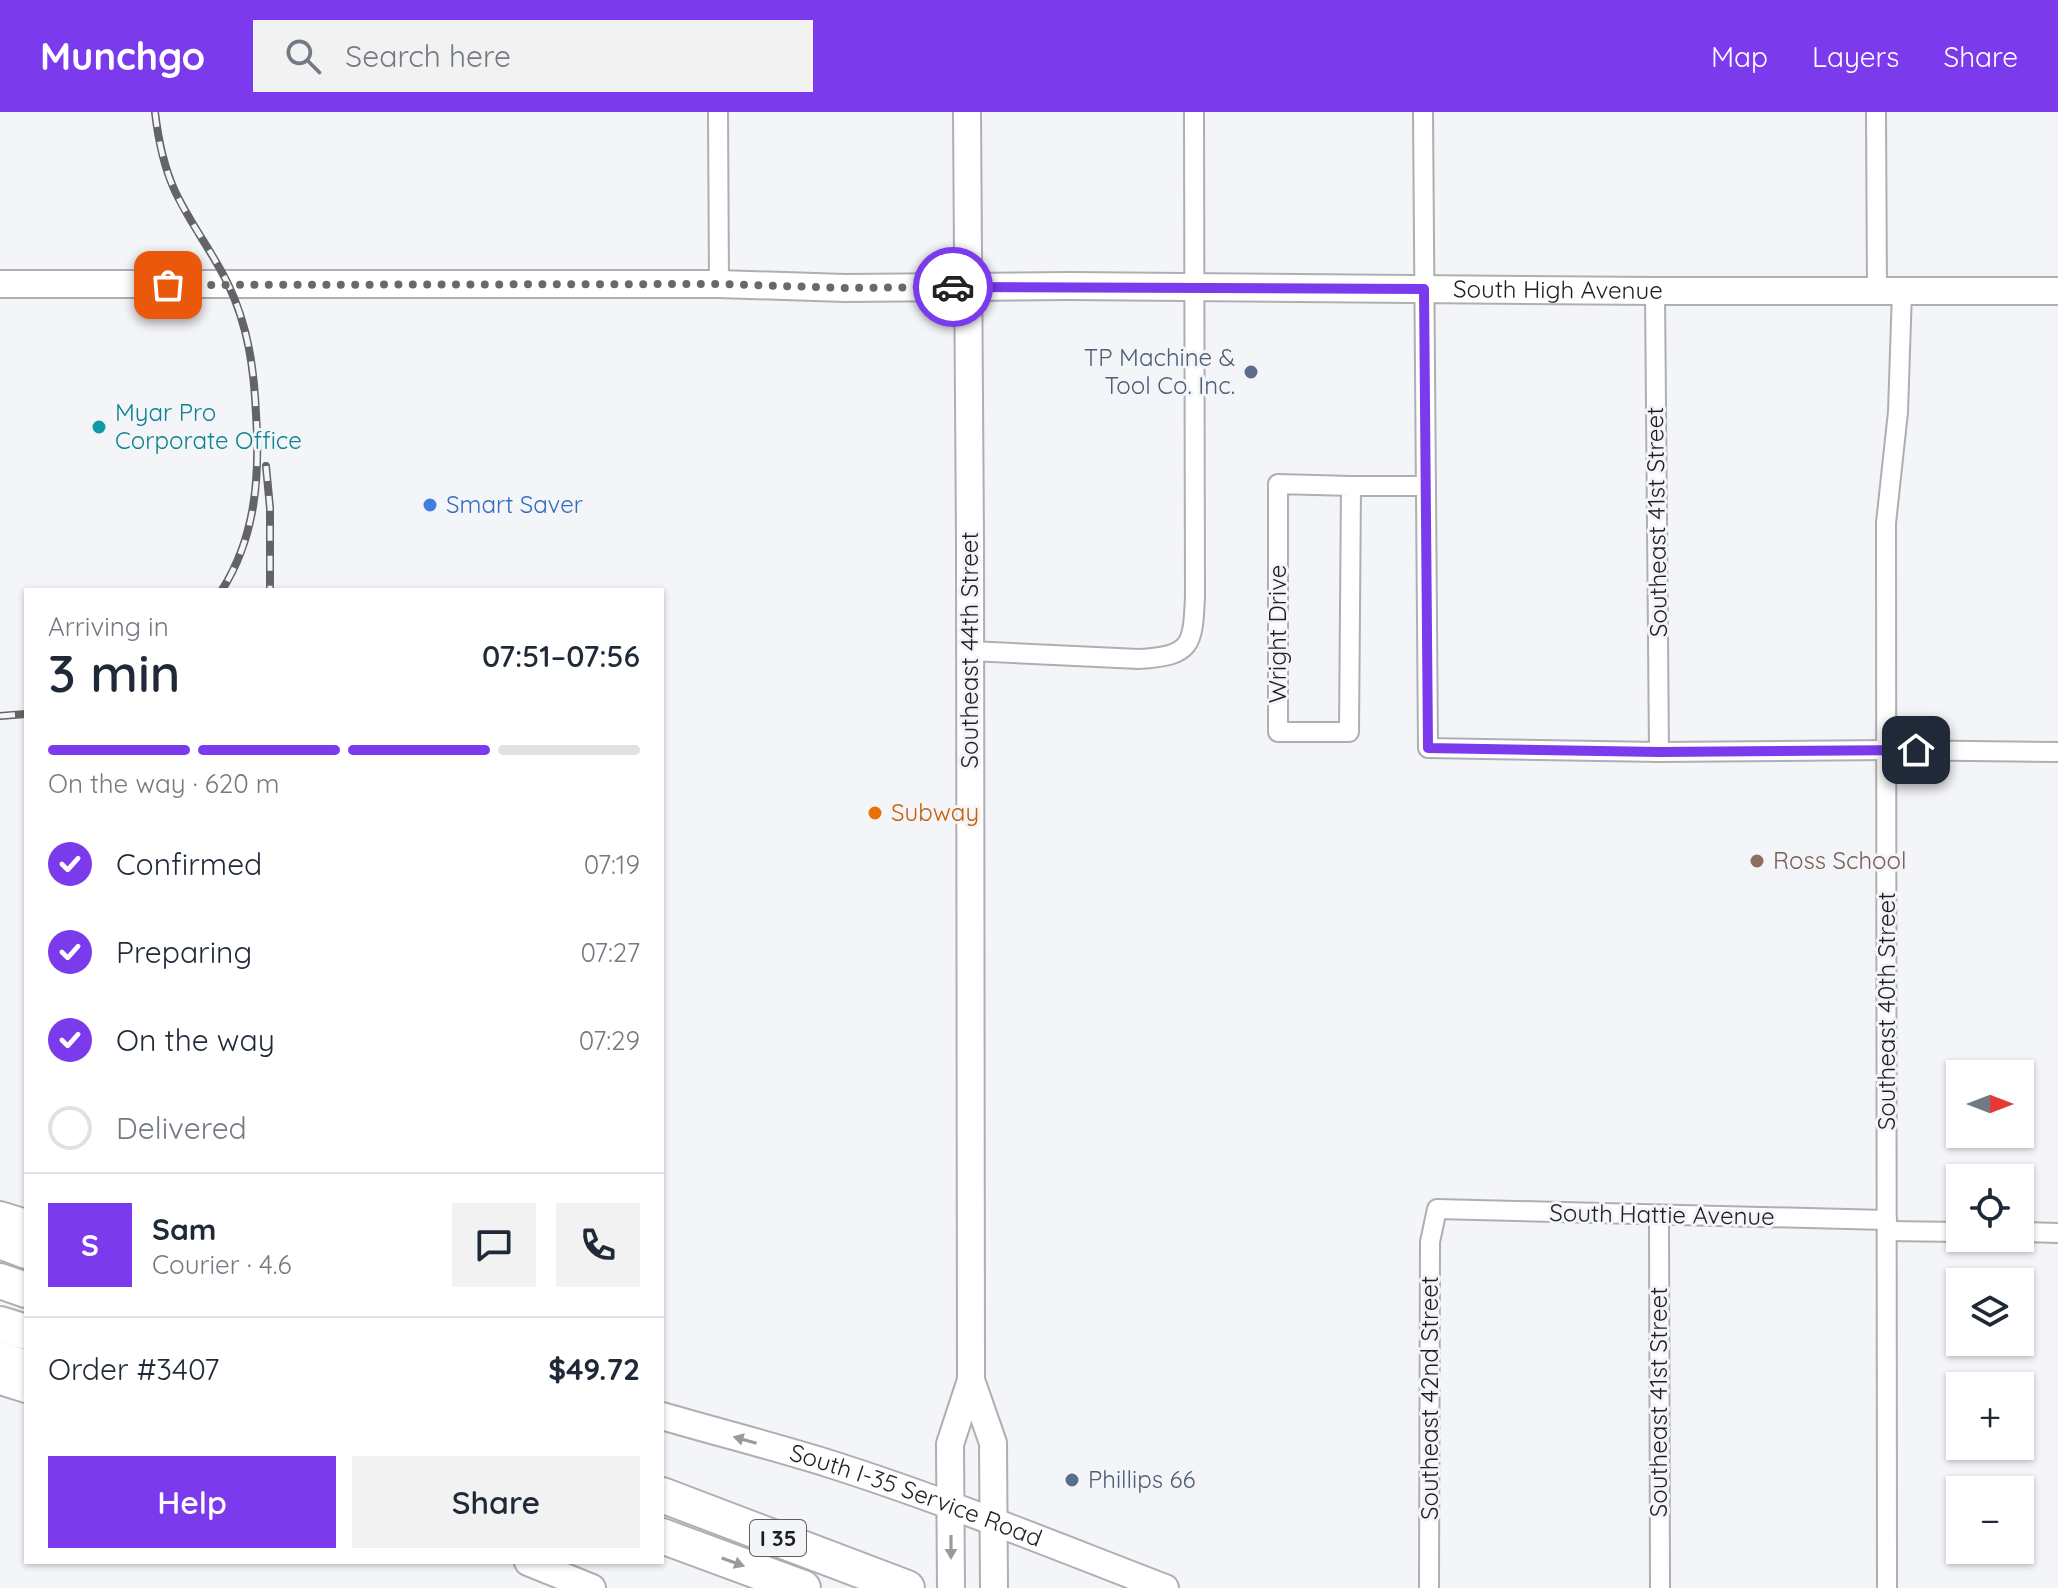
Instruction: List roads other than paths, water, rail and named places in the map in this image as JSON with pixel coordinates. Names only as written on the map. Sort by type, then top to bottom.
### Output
[{"type":"highway","points":[[0,1241],[24,1250]]},
{"type":"highway","points":[[0,1281],[24,1289]]},
{"type":"highway","points":[[0,1324],[24,1331]]},
{"type":"highway","points":[[0,1359],[24,1367]]},
{"type":"highway","name":"I 35","points":[[664,1496],[900,1585]]},
{"type":"highway","name":"I 35","points":[[664,1537],[803,1588]]},
{"type":"main road","name":"Southeast 44th Street","points":[[951,1588],[950,1444],[971,1380],[967,112]]},
{"type":"main road","name":"South High Avenue","points":[[0,284],[719,284],[845,288],[2058,291]]},
{"type":"main road","points":[[0,1215],[24,1222]]},
{"type":"main road","name":"Southeast 44th Street","points":[[971,1380],[993,1443],[994,1588]]},
{"type":"main road","points":[[0,1381],[24,1388]]},
{"type":"main road","name":"South I-35 Service Road","points":[[664,1417],[826,1463],[951,1506],[1165,1588]]},
{"type":"main road","points":[[899,1488],[931,1476],[940,1467],[950,1444]]},
{"type":"main road","points":[[533,1564],[592,1588]]},
{"type":"street","points":[[718,112],[719,284]]},
{"type":"street","points":[[970,651],[1164,658],[1184,649],[1194,631],[1194,112]]},
{"type":"street","points":[[1423,112],[1428,748],[1659,752],[2058,752]]},
{"type":"street","name":"Southeast 40th Street","points":[[1876,112],[1898,412],[1886,523],[1887,1588]]},
{"type":"street","name":"Southeast 41st Street","points":[[1655,291],[1659,752]]},
{"type":"street","name":"Wright Drive","points":[[1351,486],[1349,732],[1278,732],[1278,484],[1426,486]]},
{"type":"street","name":"South Hattie Avenue","points":[[1437,1209],[1659,1215],[1946,1231]]},
{"type":"street","name":"Southeast 42nd Street","points":[[1429,1588],[1430,1242],[1437,1209]]},
{"type":"street","name":"Southeast 41st Street","points":[[1659,1215],[1660,1588]]},
{"type":"street","points":[[2034,1232],[2058,1233]]},
{"type":"railway","points":[[155,112],[170,180],[228,284],[241,316],[252,364],[257,437],[256,483],[249,527],[223,588]]},
{"type":"railway","points":[[266,466],[270,508],[270,588]]},
{"type":"railway","points":[[0,716],[24,714]]},
{"type":"place","name":"TP Machine & Tool Co. Inc.","points":[[1251,372]]},
{"type":"place","name":"Myar Pro Corporate Office","points":[[99,427]]},
{"type":"place","name":"Smart Saver","points":[[430,505]]},
{"type":"place","name":"Subway","points":[[875,813]]},
{"type":"place","name":"Ross School","points":[[1757,861]]},
{"type":"place","name":"Phillips 66","points":[[1072,1480]]}]
